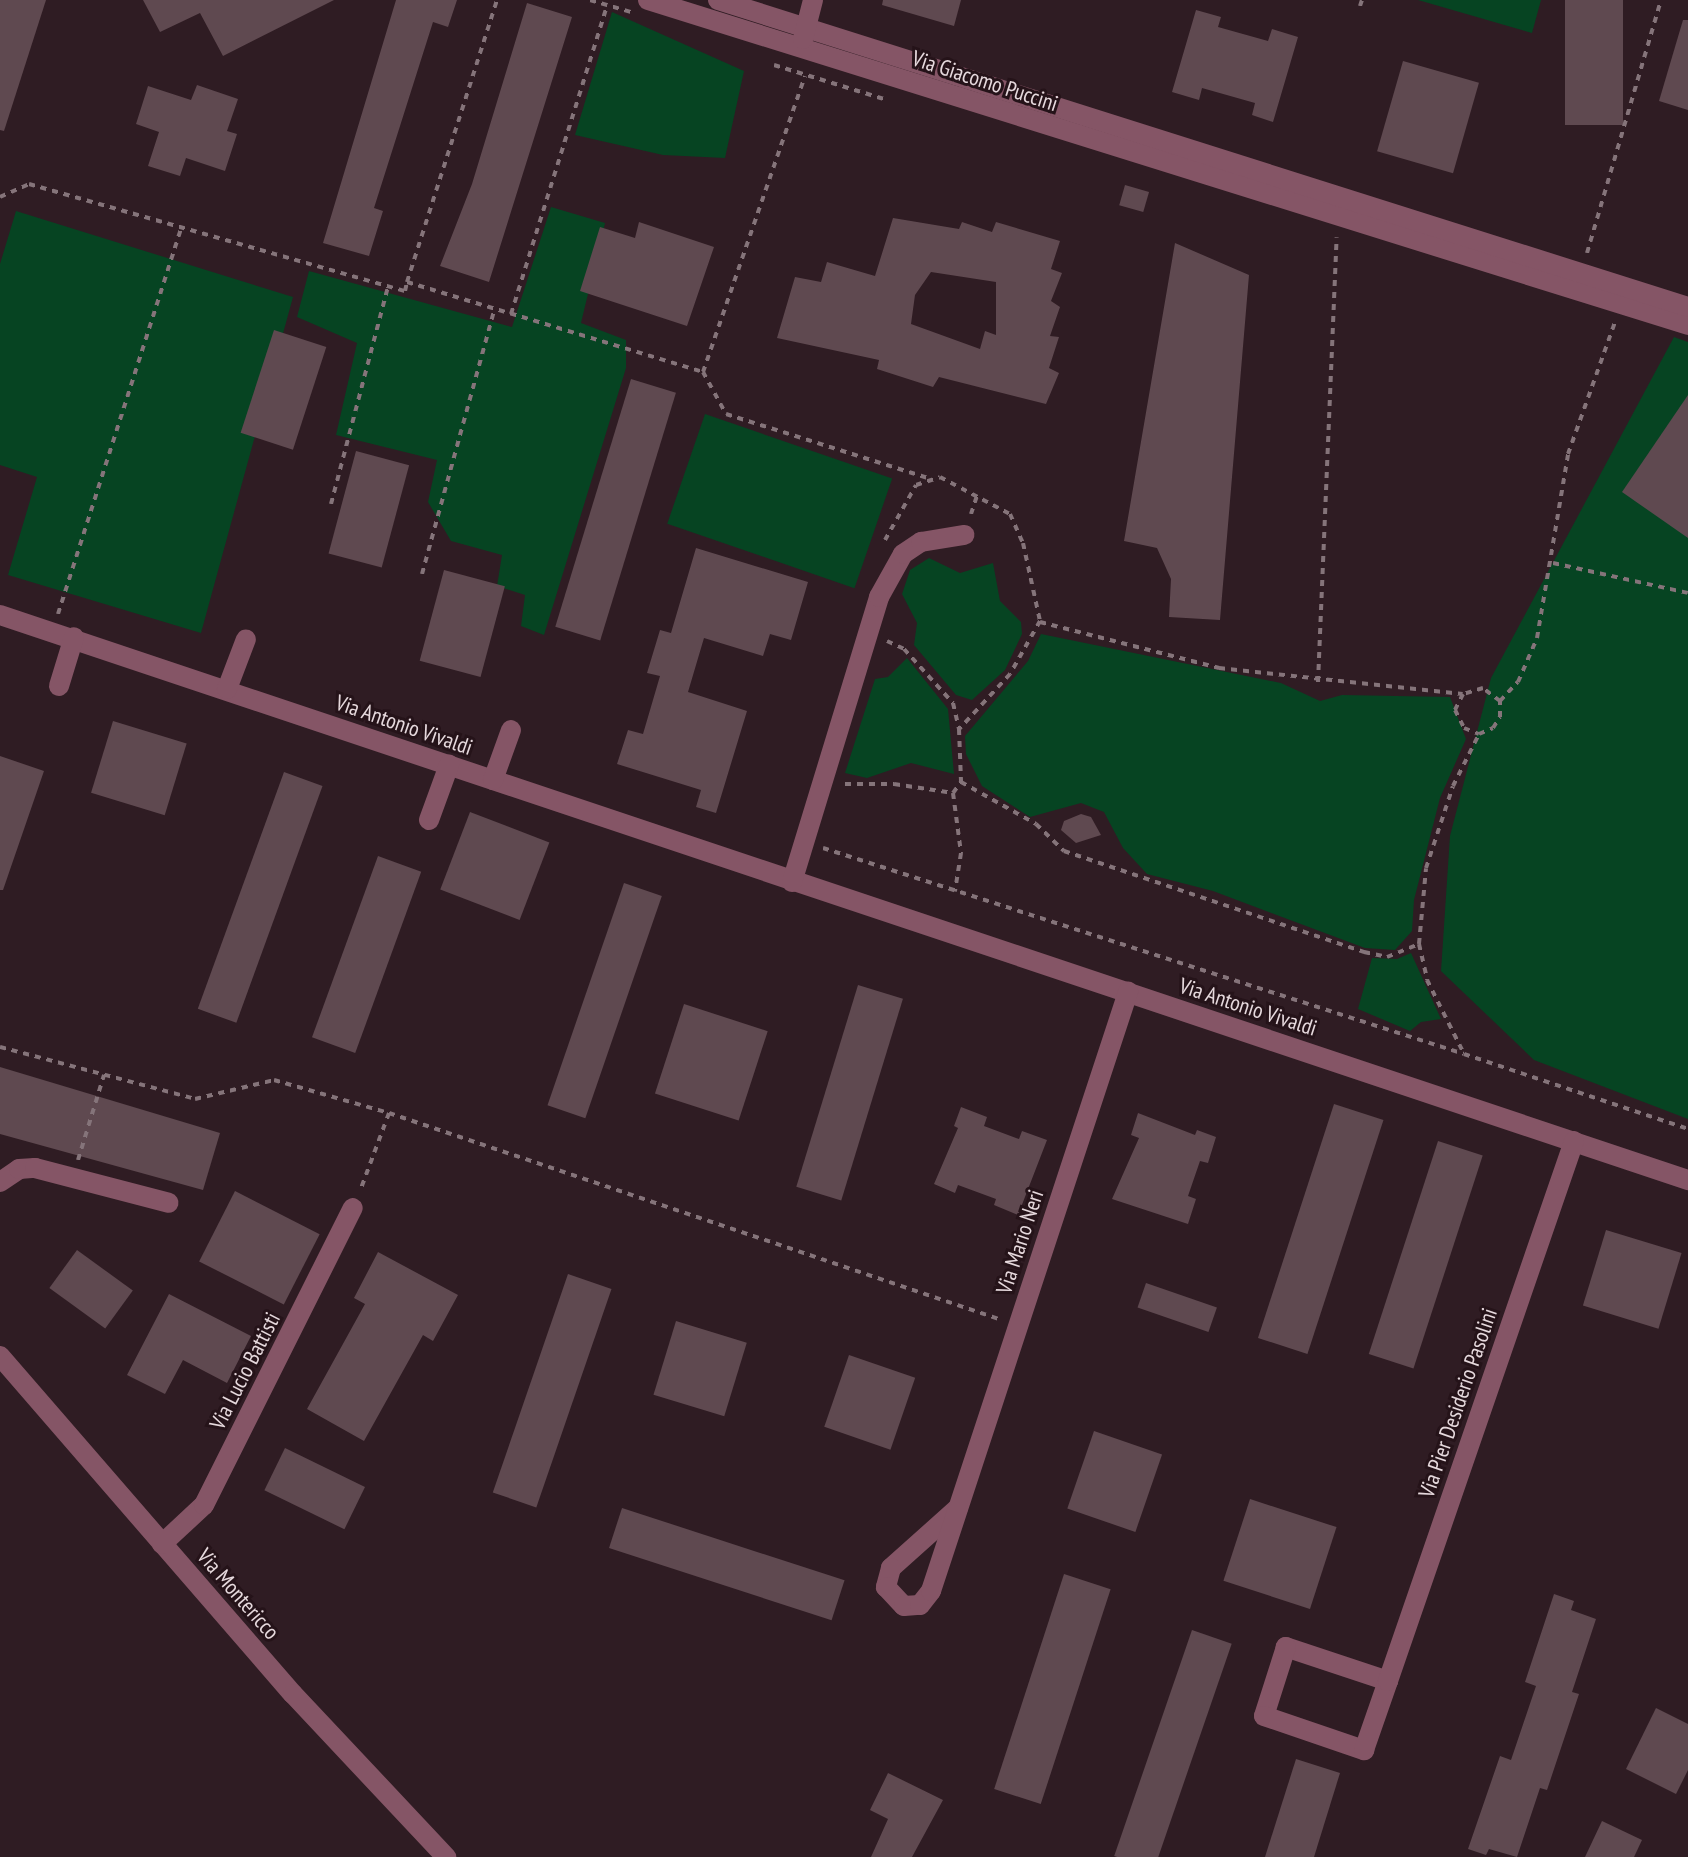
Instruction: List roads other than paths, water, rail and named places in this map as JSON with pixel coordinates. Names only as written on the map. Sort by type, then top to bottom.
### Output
[{"type":"street","name":"Via Giacomo Puccini","points":[[648,0],[803,36],[1372,219],[1688,325]]},
{"type":"street","name":"Via Giacomo Puccini","points":[[718,0],[803,36]]},
{"type":"street","points":[[803,36],[813,0]]},
{"type":"street","name":"Via Giacomo Puccini","points":[[1372,219],[1582,274],[1688,307]]},
{"type":"street","points":[[792,882],[826,779],[879,597],[903,554],[921,542],[964,535]]},
{"type":"street","name":"Via Antonio Vivaldi","points":[[0,615],[74,637],[792,882],[1688,1180]]},
{"type":"street","points":[[59,686],[74,637]]},
{"type":"street","points":[[227,689],[246,639]]},
{"type":"street","points":[[493,780],[511,730]]},
{"type":"street","points":[[429,820],[449,765]]},
{"type":"street","name":"Via Mario Neri","points":[[958,1508],[891,1568],[886,1587],[904,1606],[920,1605],[931,1591],[1128,992]]},
{"type":"street","name":"Via Pier Desiderio Pasolini","points":[[1388,1681],[1286,1647],[1264,1716],[1364,1750],[1388,1681],[1574,1141]]},
{"type":"street","points":[[0,1182],[27,1168],[169,1203]]},
{"type":"street","name":"Via Lucio Battisti","points":[[162,1544],[204,1505],[353,1208]]},
{"type":"street","name":"Via Montericco","points":[[0,1356],[293,1694],[446,1857]]}]
